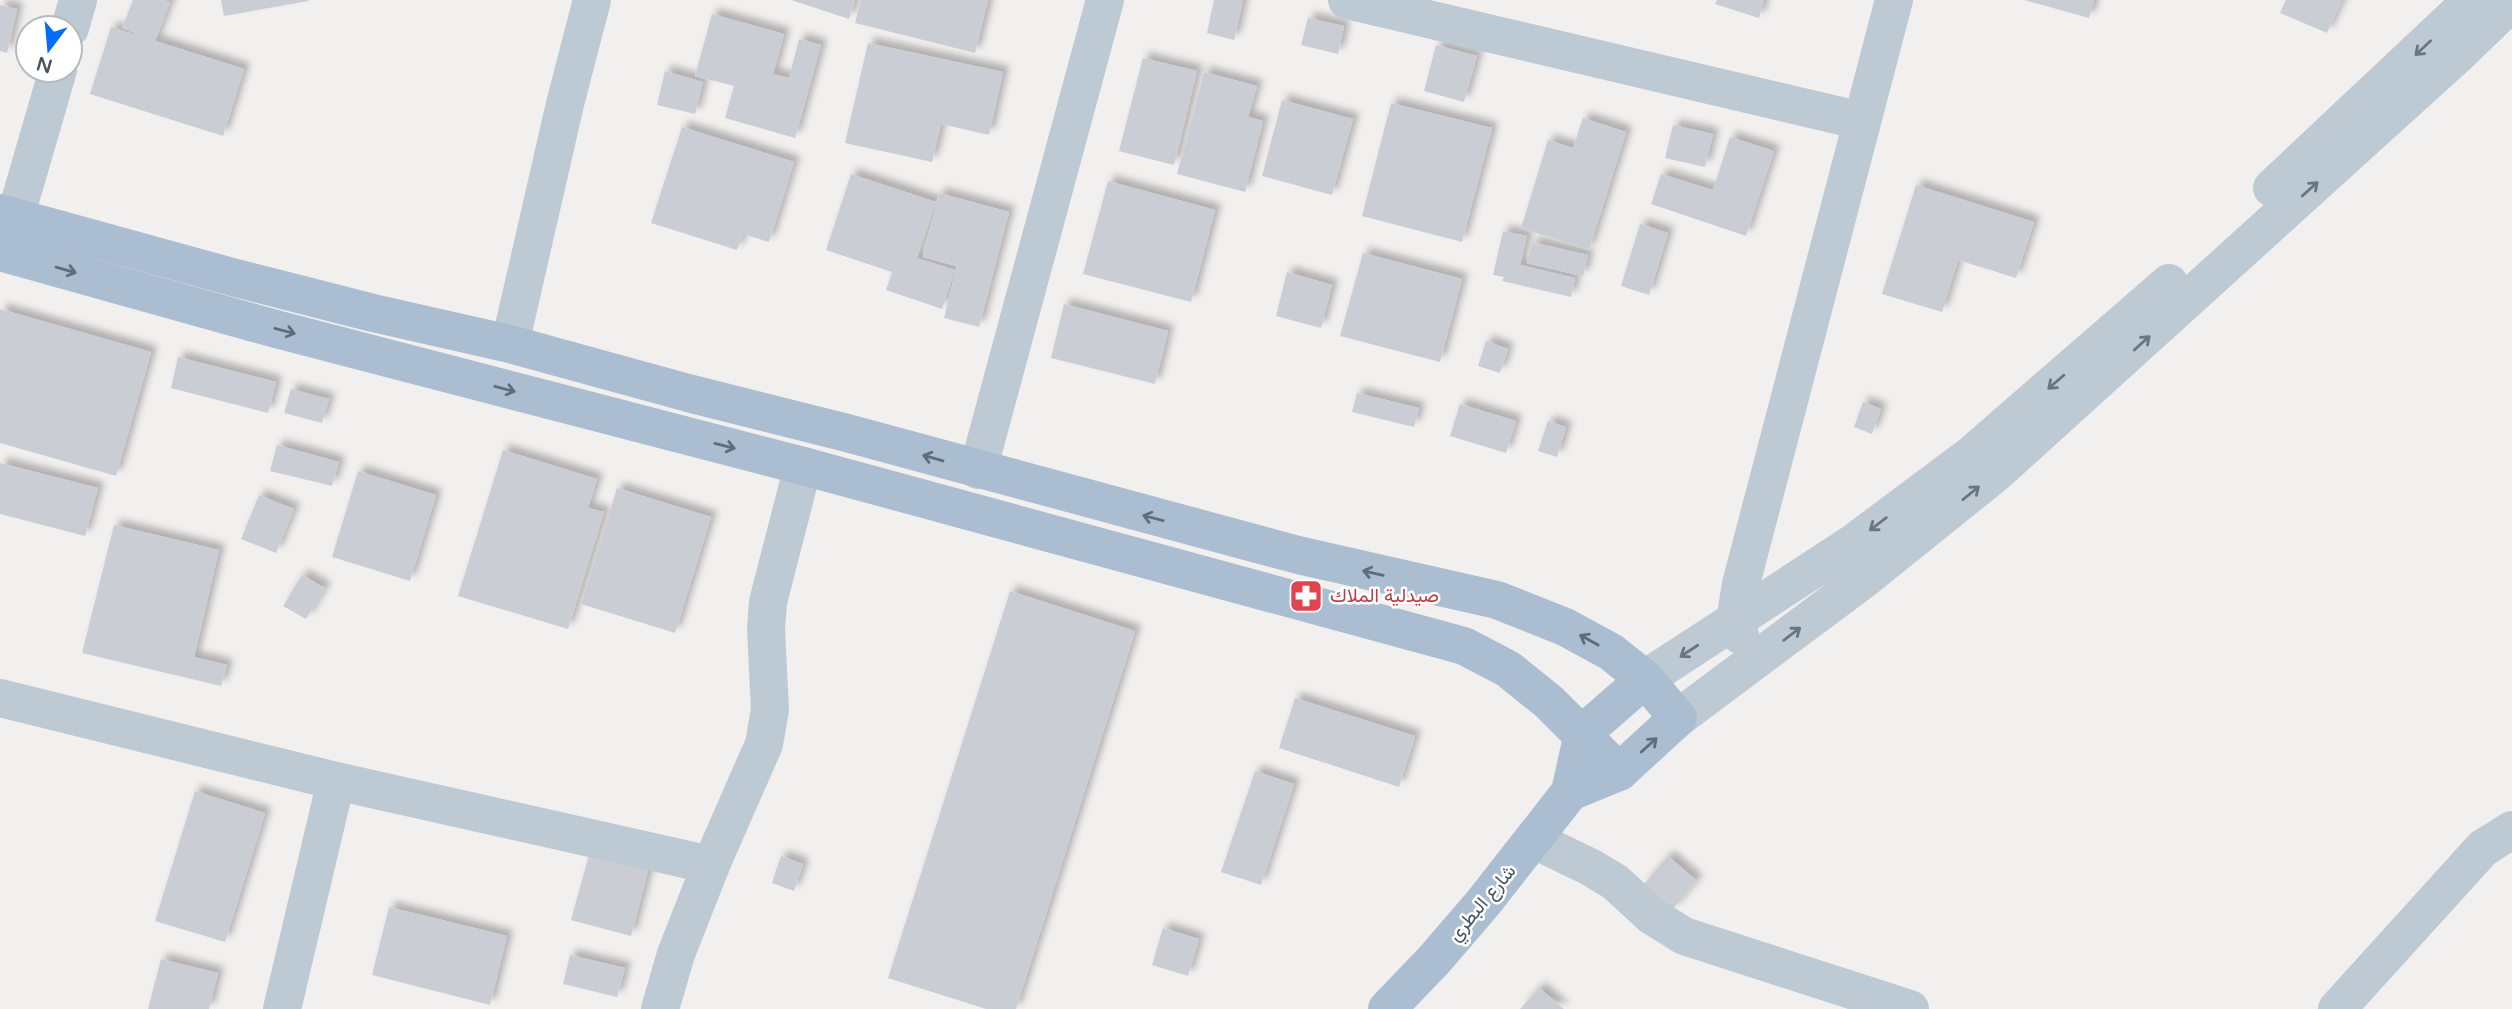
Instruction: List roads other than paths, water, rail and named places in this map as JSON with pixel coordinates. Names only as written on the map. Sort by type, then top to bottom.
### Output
[{"type":"main road","points":[[8,215],[284,290],[510,344],[1298,555],[1497,600],[1565,627],[1611,652],[1645,679],[1678,718],[1619,772],[1570,792]]},
{"type":"main road","points":[[0,252],[276,329],[803,466],[1464,646],[1508,669],[1549,702],[1583,733],[1619,772]]},
{"type":"main road","points":[[1570,792],[1583,733],[1645,679]]},
{"type":"main road","name":"شارع البطري","points":[[1387,1009],[1434,960],[1534,840],[1570,792]]},
{"type":"street","points":[[510,344],[565,104],[592,0]]},
{"type":"street","points":[[978,470],[1105,0]]},
{"type":"street","points":[[1347,0],[1388,4],[1862,121]]},
{"type":"street","points":[[1749,666],[1735,621],[1741,584],[1894,0]]},
{"type":"street","points":[[1645,679],[1852,544],[1971,455],[2206,251],[2472,0]]},
{"type":"street","points":[[1678,718],[1863,580],[1996,473],[2455,57],[2512,2]]},
{"type":"street","points":[[8,215],[53,84]]},
{"type":"street","points":[[660,1009],[676,954],[711,865],[764,744],[770,710],[766,629],[768,602],[803,466]]},
{"type":"street","points":[[0,698],[336,782],[711,865]]},
{"type":"street","points":[[282,1009],[336,782]]},
{"type":"street","points":[[2337,1009],[2483,848],[2512,830]]},
{"type":"street","points":[[1534,840],[1615,882],[1651,916],[1684,936],[1910,1009]]},
{"type":"place","name":"صيدلية الملاك","points":[[1306,596]]}]
